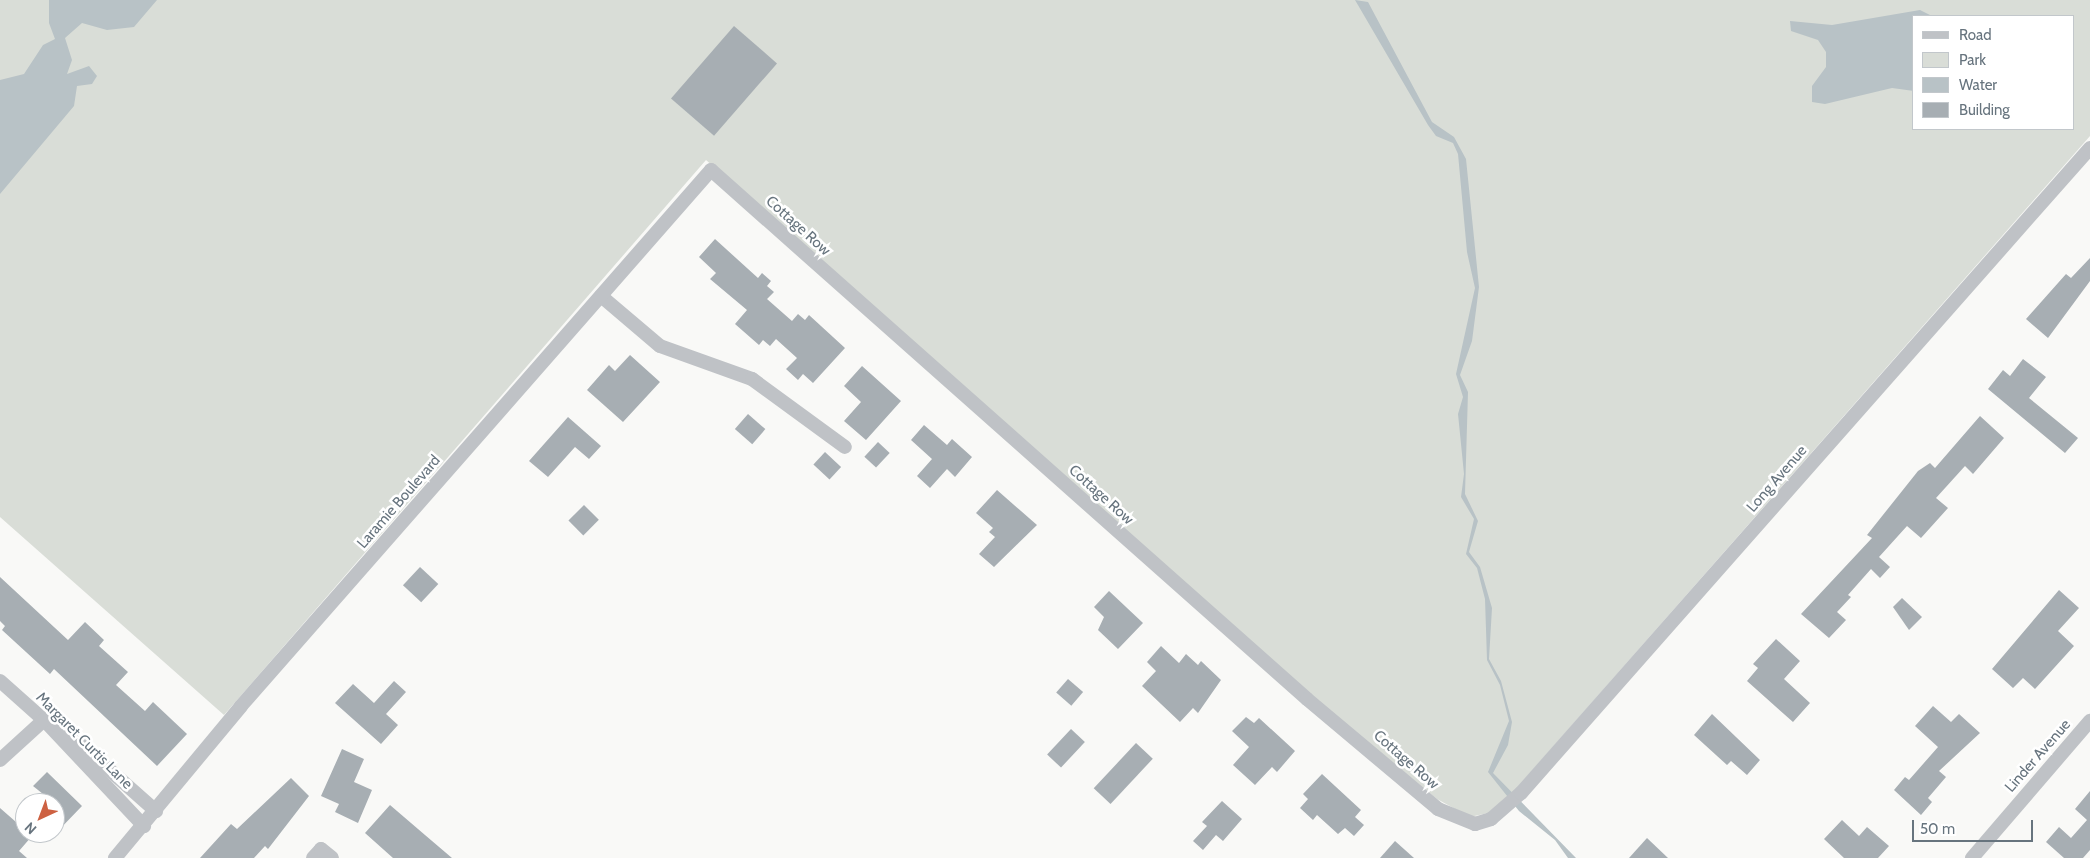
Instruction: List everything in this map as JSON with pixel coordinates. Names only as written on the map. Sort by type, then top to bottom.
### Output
[{"type":"street","name":"Long Avenue","points":[[1481,823],[1503,811],[1521,793],[2090,148]]},
{"type":"street","name":"Laramie Boulevard","points":[[115,858],[144,826],[241,706],[711,170]]},
{"type":"street","name":"Cottage Row","points":[[711,170],[1307,700],[1438,809],[1463,822],[1481,823]]},
{"type":"street","points":[[601,296],[664,348],[752,379],[845,447]]},
{"type":"street","name":"Margaret Curtis Lane","points":[[0,682],[44,720],[144,826]]},
{"type":"street","points":[[0,760],[44,720],[61,727],[156,811]]},
{"type":"street","name":"Linder Avenue","points":[[1972,858],[2090,721]]},
{"type":"green space","points":[[0,0],[2090,0],[2090,136],[1514,791],[1488,813],[1470,817],[1437,799],[1302,688],[706,160],[224,715],[0,517]]},
{"type":"water","points":[[49,0],[157,0],[134,27],[107,30],[82,23],[65,38],[72,60],[67,74],[89,66],[97,76],[92,84],[77,86],[74,106],[0,194],[0,80],[24,74],[43,45],[55,39],[49,23]]},
{"type":"water","points":[[1355,0],[1368,2],[1432,122],[1454,137],[1466,159],[1479,287],[1472,341],[1460,375],[1468,392],[1465,494],[1478,521],[1469,552],[1480,567],[1492,608],[1489,659],[1501,681],[1512,722],[1508,745],[1493,773],[1576,858],[1568,858],[1555,840],[1519,811],[1488,772],[1509,721],[1500,685],[1487,660],[1485,599],[1477,568],[1466,554],[1474,519],[1461,497],[1464,474],[1458,414],[1463,397],[1456,374],[1475,288],[1467,252],[1458,154],[1453,143],[1436,136],[1428,125]]},
{"type":"water","points":[[1920,10],[1930,15],[1912,15],[1912,91],[1892,88],[1825,104],[1812,102],[1812,86],[1826,67],[1826,52],[1818,40],[1791,31],[1790,21],[1832,25]]},
{"type":"building","points":[[734,26],[777,63],[714,136],[671,98]]},
{"type":"building","points":[[715,239],[758,278],[762,273],[771,281],[767,286],[774,292],[767,299],[792,321],[798,314],[805,320],[809,315],[845,348],[813,383],[803,374],[798,380],[786,369],[797,358],[776,339],[770,346],[763,340],[759,345],[735,324],[747,310],[710,279],[716,273],[699,257]]},
{"type":"building","points":[[2090,258],[2090,281],[2048,338],[2026,319],[2066,274],[2071,278]]},
{"type":"building","points":[[630,355],[660,382],[623,422],[587,390],[609,365],[615,371]]},
{"type":"building","points":[[2023,359],[2046,377],[2029,398],[2078,438],[2065,453],[1988,389],[2003,370],[2010,376]]},
{"type":"building","points":[[862,366],[901,401],[866,440],[844,421],[861,402],[844,386]]},
{"type":"building","points":[[748,414],[765,429],[752,444],[735,429]]},
{"type":"building","points":[[1980,416],[2004,438],[1973,474],[1965,466],[1936,498],[1948,508],[1921,538],[1907,526],[1879,557],[1890,567],[1880,578],[1871,569],[1848,595],[1851,597],[1837,612],[1846,620],[1829,638],[1801,614],[1872,538],[1867,535],[1918,471],[1930,463],[1935,468]]},
{"type":"building","points":[[568,417],[601,446],[589,459],[575,447],[548,477],[529,461]]},
{"type":"building","points":[[924,425],[947,445],[952,439],[972,457],[955,477],[947,469],[930,488],[917,476],[932,459],[911,440]]},
{"type":"building","points":[[878,442],[890,453],[876,468],[864,457]]},
{"type":"building","points":[[825,452],[841,467],[829,479],[813,464]]},
{"type":"building","points":[[997,490],[1037,525],[994,567],[979,554],[995,537],[989,532],[993,528],[976,513]]},
{"type":"building","points":[[584,505],[599,520],[583,535],[568,521]]},
{"type":"building","points":[[420,567],[438,584],[421,602],[403,585]]},
{"type":"building","points":[[0,577],[68,640],[85,622],[104,640],[99,646],[128,672],[116,685],[145,711],[153,702],[187,734],[157,766],[54,669],[50,674],[2,630],[5,626],[0,621]]},
{"type":"building","points":[[2059,590],[2079,608],[2058,631],[2074,646],[2035,689],[2023,678],[2013,688],[1992,669]]},
{"type":"building","points":[[1109,591],[1143,623],[1118,649],[1098,630],[1104,617],[1094,607]]},
{"type":"building","points":[[1902,598],[1922,617],[1909,630],[1893,607]]},
{"type":"building","points":[[1776,639],[1800,661],[1784,679],[1810,703],[1793,722],[1747,681],[1758,668],[1753,664]]},
{"type":"building","points":[[1161,646],[1179,663],[1186,654],[1198,665],[1201,661],[1221,680],[1198,713],[1193,708],[1180,722],[1142,686],[1156,671],[1147,662]]},
{"type":"building","points":[[1068,679],[1083,692],[1071,706],[1056,693]]},
{"type":"building","points":[[394,681],[406,692],[386,714],[398,725],[381,744],[335,703],[353,684],[374,703]]},
{"type":"building","points":[[1933,706],[1951,722],[1959,714],[1980,733],[1939,771],[1946,777],[1928,798],[1932,802],[1921,815],[1894,790],[1905,777],[1909,780],[1938,747],[1915,726]]},
{"type":"building","points":[[1712,714],[1760,760],[1747,775],[1731,761],[1727,765],[1694,735]]},
{"type":"building","points":[[1246,717],[1254,723],[1259,718],[1295,751],[1277,772],[1272,767],[1255,785],[1233,765],[1249,747],[1232,731]]},
{"type":"building","points":[[1071,729],[1085,742],[1061,768],[1047,755]]},
{"type":"building","points":[[1136,743],[1153,759],[1111,804],[1094,788]]},
{"type":"building","points":[[342,749],[364,759],[354,782],[372,790],[358,823],[335,812],[339,804],[321,796]]},
{"type":"building","points":[[47,772],[82,806],[65,824],[65,793],[42,793],[33,786]]},
{"type":"building","points":[[1322,774],[1361,810],[1355,817],[1364,825],[1354,836],[1345,828],[1338,834],[1317,815],[1313,820],[1300,808],[1308,799],[1303,794]]},
{"type":"building","points":[[291,778],[309,796],[268,849],[265,846],[254,858],[200,858],[231,824],[237,829]]},
{"type":"building","points":[[2090,791],[2090,850],[2083,858],[2064,858],[2046,842],[2059,827],[2071,838],[2087,820],[2075,809]]},
{"type":"building","points":[[1222,801],[1242,819],[1223,841],[1216,835],[1203,850],[1193,841],[1207,826],[1202,822]]},
{"type":"building","points":[[390,805],[452,858],[393,858],[365,833]]},
{"type":"building","points":[[0,808],[15,821],[15,843],[26,843],[19,851],[27,858],[0,858]]},
{"type":"building","points":[[1842,820],[1859,836],[1867,827],[1889,846],[1878,858],[1844,858],[1824,839]]},
{"type":"building","points":[[1647,838],[1668,858],[1629,858]]},
{"type":"building","points":[[1395,841],[1414,858],[1380,858]]}]
